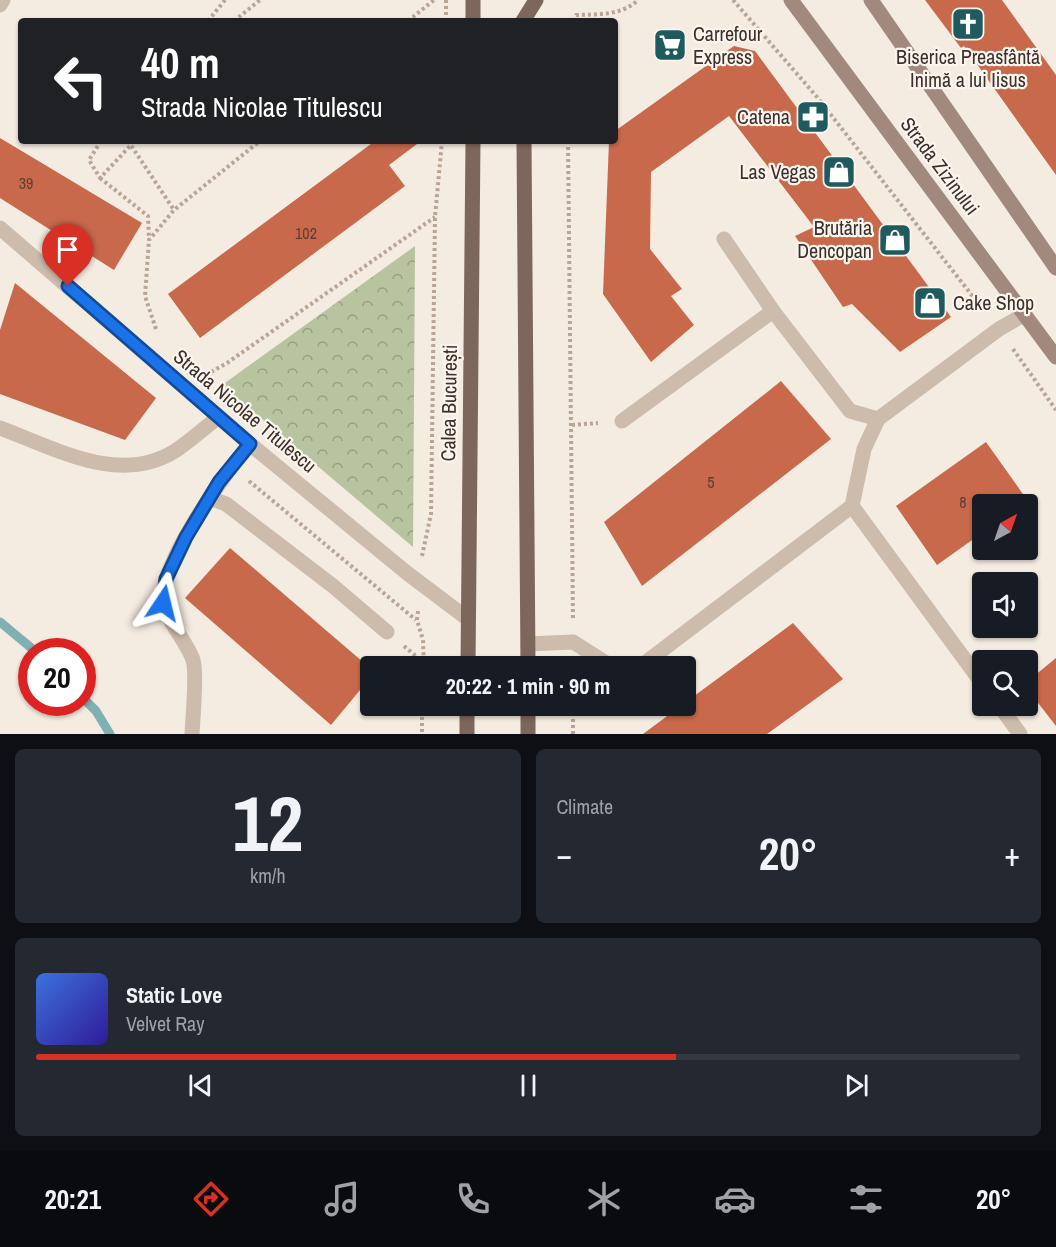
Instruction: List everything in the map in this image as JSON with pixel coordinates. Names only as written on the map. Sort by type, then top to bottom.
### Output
[{"type":"main road","points":[[473,0],[473,18]]},
{"type":"main road","points":[[524,18],[527,0]]},
{"type":"main road","points":[[525,18],[536,0]]},
{"type":"main road","name":"Strada Zizinului","points":[[790,0],[1056,357]]},
{"type":"main road","name":"Strada Zizinului","points":[[875,1],[1056,268]]},
{"type":"main road","name":"Calea București","points":[[468,656],[473,144]]},
{"type":"main road","points":[[524,144],[528,656]]},
{"type":"main road","points":[[467,716],[467,734]]},
{"type":"main road","points":[[528,716],[528,734]]},
{"type":"street","points":[[0,6],[3,0]]},
{"type":"street","name":"Strada Nicolae Titulescu","points":[[0,228],[250,444],[420,583],[468,619]]},
{"type":"street","points":[[724,238],[773,311],[850,411],[878,419]]},
{"type":"street","points":[[621,421],[773,311]]},
{"type":"street","points":[[653,656],[852,506],[864,449],[878,419],[999,329],[1025,314]]},
{"type":"street","points":[[0,428],[96,464],[125,467],[146,464],[174,451],[219,417]]},
{"type":"street","points":[[199,734],[192,734],[193,661],[163,603],[166,579],[186,537],[210,498],[231,466],[250,444]]},
{"type":"street","points":[[210,498],[226,504],[387,632]]},
{"type":"street","points":[[852,506],[972,669]]},
{"type":"street","points":[[528,644],[573,642],[595,656]]},
{"type":"street","points":[[1007,716],[1020,734]]},
{"type":"path","points":[[210,18],[225,0]]},
{"type":"path","points":[[238,18],[260,0]]},
{"type":"path","points":[[412,18],[434,0]]},
{"type":"path","points":[[446,0],[446,18]]},
{"type":"path","points":[[576,18],[576,15],[609,14],[629,8],[638,0]]},
{"type":"path","points":[[733,0],[817,97],[999,329],[1056,410]]},
{"type":"path","points":[[99,144],[89,160],[100,178],[148,216],[149,240],[145,296],[158,334]]},
{"type":"path","points":[[100,178],[129,144]]},
{"type":"path","points":[[132,144],[174,210]]},
{"type":"path","points":[[149,240],[174,210],[256,144]]},
{"type":"path","points":[[424,656],[423,640],[417,620],[421,558],[431,513],[435,218],[442,144]]},
{"type":"path","points":[[568,144],[573,642]]},
{"type":"path","points":[[203,376],[227,363],[435,218]]},
{"type":"path","points":[[231,466],[417,620]]},
{"type":"path","points":[[422,716],[422,734]]},
{"type":"path","points":[[573,716],[573,734]]},
{"type":"green space","points":[[415,246],[413,547],[222,385]]},
{"type":"building","points":[[925,0],[1002,0],[1056,75],[1056,175],[964,46],[961,48]]},
{"type":"building","points":[[734,46],[755,51],[951,317],[900,352],[852,304],[843,307],[795,236],[814,227],[729,116],[651,172],[650,249],[682,289],[671,296],[694,325],[651,362],[603,294],[609,144],[618,144],[618,129]]},
{"type":"building","points":[[0,138],[142,223],[114,270],[0,198]]},
{"type":"building","points":[[371,144],[417,144],[389,165],[405,186],[200,338],[168,294]]},
{"type":"building","points":[[15,283],[156,398],[125,440],[0,394],[0,330]]},
{"type":"building","points":[[781,381],[831,439],[642,586],[604,522]]},
{"type":"building","points":[[986,442],[1023,494],[972,494],[972,540],[937,565],[896,506]]},
{"type":"building","points":[[230,548],[360,659],[360,690],[331,725],[185,598]]},
{"type":"building","points":[[793,623],[843,679],[767,734],[643,734],[667,716],[696,716],[696,695]]},
{"type":"building","points":[[1056,658],[1056,726],[1038,703],[1038,673]]},
{"type":"waterway","points":[[0,622],[19,638]]},
{"type":"waterway","points":[[96,711],[110,734]]},
{"type":"place","name":"Biserica Preasfântă Inimă a lui Iisus","points":[[968,24]]},
{"type":"place","name":"Carrefour Express","points":[[670,45]]},
{"type":"place","name":"Catena","points":[[813,117]]},
{"type":"place","name":"Las Vegas","points":[[839,172]]},
{"type":"place","name":"Brutăria Dencopan","points":[[895,240]]},
{"type":"place","name":"Cake Shop","points":[[930,303]]},
{"type":"route","points":[[68,286],[250,444],[219,482],[186,537],[166,579],[163,603]]}]
